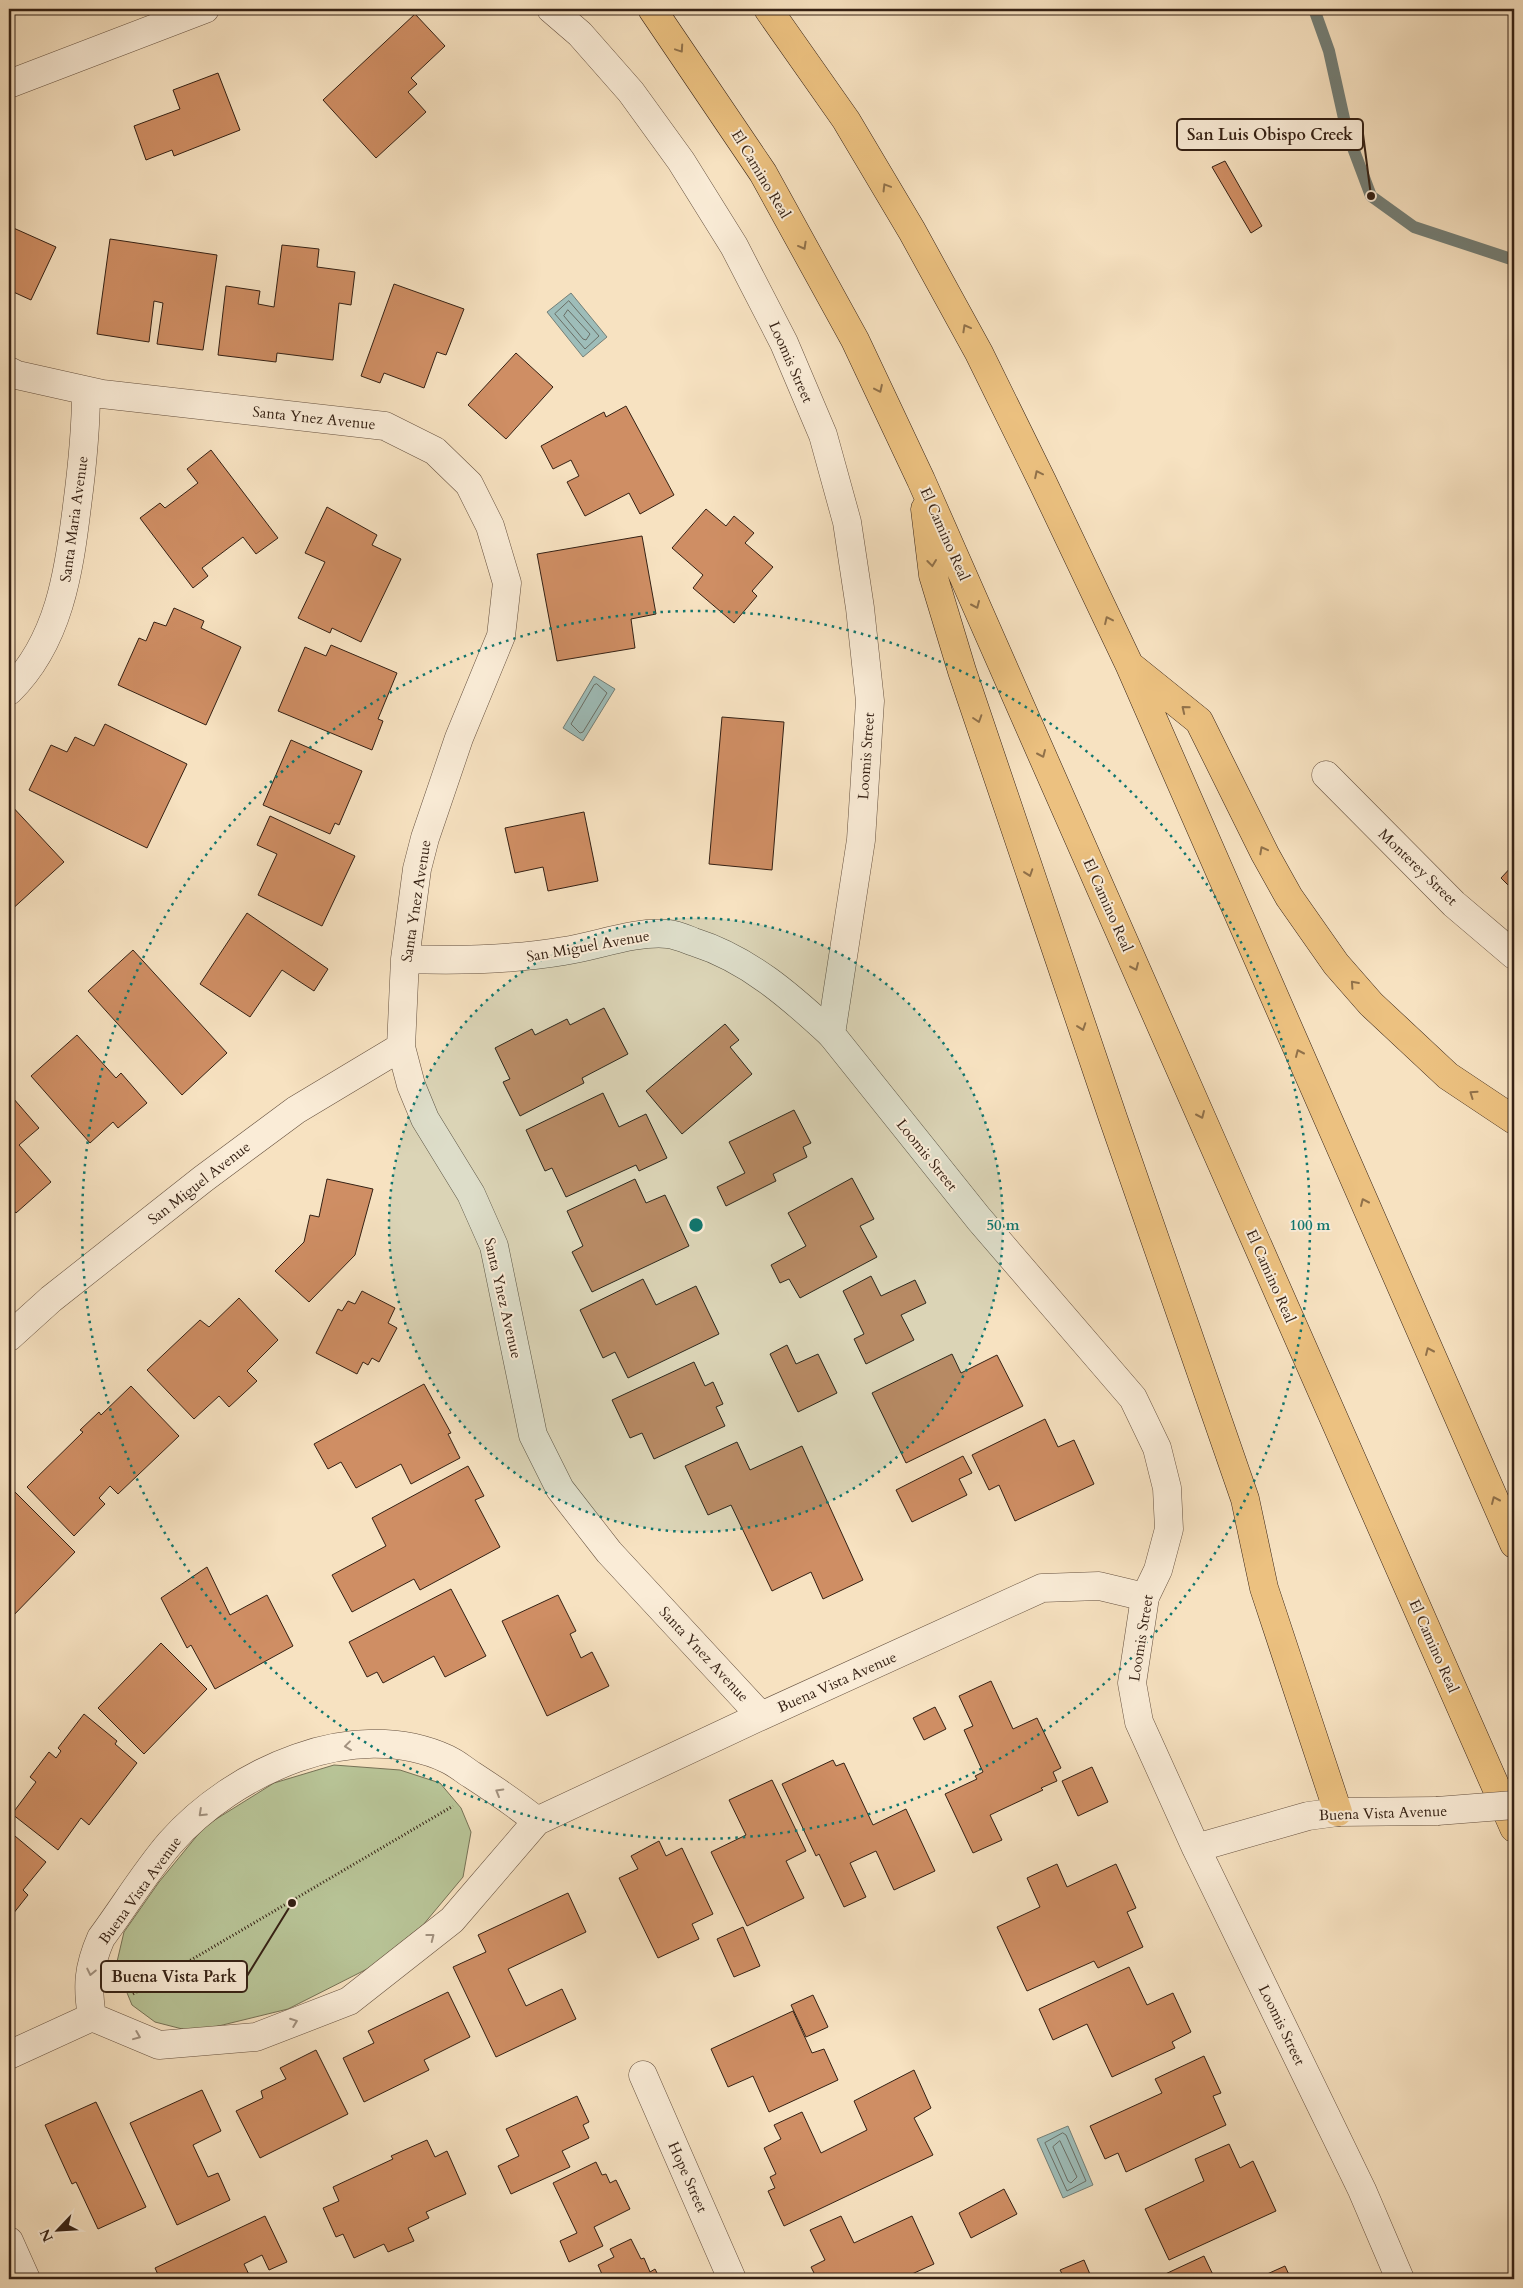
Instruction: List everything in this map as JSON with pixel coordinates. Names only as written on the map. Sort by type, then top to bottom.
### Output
[{"type":"highway","name":"El Camino Real","points":[[652,9],[763,174],[855,340],[921,480],[1514,1828]]},
{"type":"highway","points":[[768,9],[846,120],[912,230],[974,344],[1129,664],[1514,1544]]},
{"type":"highway","points":[[921,480],[933,575],[962,671],[1100,1080],[1245,1499],[1264,1588],[1338,1812]]},
{"type":"highway","points":[[1129,664],[1200,721],[1265,854],[1289,897],[1336,964],[1378,1011],[1448,1076],[1514,1120]]},
{"type":"street","points":[[9,84],[205,9]]},
{"type":"street","name":"Loomis Street","points":[[551,9],[580,34],[631,92],[681,161],[734,246],[784,343],[823,434],[847,522],[860,608],[870,701],[861,840],[831,1034],[979,1219],[1133,1398],[1157,1448],[1167,1488],[1168,1529],[1158,1570],[1145,1597],[1132,1683],[1139,1722],[1196,1848],[1362,2190],[1400,2279]]},
{"type":"street","name":"Santa Ynez Avenue","points":[[9,371],[17,376],[86,392],[385,426],[435,451],[469,484],[490,526],[507,583],[501,636],[459,738],[425,838],[418,869],[405,959],[401,1048],[411,1085],[424,1119],[471,1194],[494,1246],[533,1435],[560,1489],[609,1552],[761,1716]]},
{"type":"street","name":"Santa Maria Avenue","points":[[9,691],[18,682],[38,653],[63,598],[70,563],[84,449],[86,392]]},
{"type":"street","name":"Monterey Street","points":[[1326,775],[1454,904],[1514,955]]},
{"type":"street","name":"San Miguel Avenue","points":[[405,959],[453,961],[506,959],[588,947],[638,935],[670,934],[709,947],[759,973],[797,1002],[831,1034]]},
{"type":"street","name":"San Miguel Avenue","points":[[9,1337],[51,1299],[218,1167],[296,1110],[401,1048]]},
{"type":"street","name":"Buena Vista Avenue","points":[[537,1821],[509,1798],[447,1759],[416,1750],[384,1744],[352,1745],[321,1750],[263,1772],[213,1803],[170,1843],[101,1938],[94,1954],[88,1988],[92,2018],[158,2045],[256,2037],[349,2001],[452,1920],[537,1821],[1042,1588],[1099,1586],[1145,1597]]},
{"type":"street","name":"Buena Vista Avenue","points":[[1196,1848],[1308,1816],[1338,1812],[1437,1811],[1514,1806]]},
{"type":"street","points":[[9,2055],[92,2018]]},
{"type":"street","name":"Hope Street","points":[[643,2075],[732,2279]]},
{"type":"street","points":[[9,2241],[26,2279]]},
{"type":"path","points":[[92,2018],[488,1786]]},
{"type":"green space","points":[[334,1765],[400,1770],[440,1783],[461,1808],[471,1832],[463,1877],[423,1925],[369,1968],[288,2009],[194,2032],[155,2022],[132,2005],[116,1966],[124,1932],[159,1882],[205,1826],[274,1783]]},
{"type":"water","points":[[571,293],[607,337],[583,357],[547,312]]},
{"type":"water","points":[[594,676],[615,689],[583,741],[563,728]]},
{"type":"water","points":[[1068,2126],[1093,2185],[1063,2198],[1037,2139]]},
{"type":"building","points":[[415,14],[445,46],[411,78],[417,84],[408,92],[426,112],[376,158],[323,100]]},
{"type":"building","points":[[218,73],[240,130],[174,156],[172,150],[146,160],[134,126],[180,109],[173,90]]},
{"type":"building","points":[[1225,161],[1262,226],[1251,233],[1212,167]]},
{"type":"building","points":[[9,226],[56,247],[31,300],[9,290]]},
{"type":"building","points":[[110,239],[217,255],[203,350],[157,344],[163,303],[154,301],[149,342],[97,334]]},
{"type":"building","points":[[282,245],[319,249],[317,267],[355,272],[351,305],[339,303],[333,360],[277,353],[276,362],[218,355],[226,286],[260,291],[258,304],[274,307]]},
{"type":"building","points":[[394,284],[464,309],[446,355],[437,352],[424,388],[384,373],[380,383],[361,376]]},
{"type":"building","points":[[516,353],[553,387],[506,439],[468,405]]},
{"type":"building","points":[[626,406],[674,495],[640,514],[629,493],[585,516],[567,482],[579,476],[571,460],[553,469],[541,446],[604,412],[606,417]]},
{"type":"building","points":[[211,450],[278,538],[256,554],[243,537],[202,568],[208,576],[193,588],[140,518],[160,503],[165,508],[198,483],[187,469]]},
{"type":"building","points":[[327,507],[377,535],[372,545],[401,559],[361,642],[332,628],[330,633],[298,618],[325,562],[305,553]]},
{"type":"building","points":[[706,509],[726,526],[734,516],[754,533],[745,543],[773,567],[752,591],[757,596],[734,623],[693,588],[703,575],[672,548]]},
{"type":"building","points":[[642,536],[656,614],[631,619],[635,648],[557,661],[537,554]]},
{"type":"building","points":[[174,608],[204,621],[201,628],[241,647],[206,725],[118,685],[139,638],[146,641],[154,622],[166,626]]},
{"type":"building","points":[[331,645],[397,673],[378,719],[383,721],[372,750],[278,711],[305,647],[326,656]]},
{"type":"building","points":[[722,717],[784,722],[772,870],[709,864]]},
{"type":"building","points":[[105,724],[187,764],[147,848],[29,790],[51,745],[67,752],[75,737],[94,746]]},
{"type":"building","points":[[291,740],[362,771],[339,825],[335,823],[330,834],[263,805]]},
{"type":"building","points":[[9,803],[64,862],[9,912]]},
{"type":"building","points":[[584,812],[598,881],[548,891],[543,867],[515,873],[505,828]]},
{"type":"building","points":[[270,816],[355,856],[322,926],[258,895],[277,854],[257,845]]},
{"type":"building","points":[[1514,864],[1514,891],[1501,878]]},
{"type":"building","points":[[247,913],[328,969],[314,991],[282,970],[250,1017],[200,984]]},
{"type":"building","points":[[133,950],[227,1053],[182,1095],[88,991]]},
{"type":"building","points":[[604,1008],[628,1054],[582,1078],[584,1083],[520,1116],[503,1082],[510,1079],[495,1048],[532,1029],[535,1035],[567,1019],[570,1025]]},
{"type":"building","points":[[725,1024],[739,1040],[730,1047],[752,1074],[682,1134],[646,1091]]},
{"type":"building","points":[[77,1035],[116,1078],[121,1073],[147,1103],[118,1128],[113,1122],[90,1143],[31,1076]]},
{"type":"building","points":[[603,1093],[619,1127],[646,1114],[667,1158],[639,1171],[636,1165],[566,1197],[552,1168],[545,1171],[526,1130]]},
{"type":"building","points":[[13,1098],[39,1128],[19,1145],[51,1182],[16,1213],[9,1205],[9,1102]]},
{"type":"building","points":[[794,1110],[811,1143],[803,1147],[807,1157],[773,1174],[776,1181],[726,1206],[717,1187],[745,1173],[729,1142]]},
{"type":"building","points":[[852,1178],[874,1219],[860,1226],[877,1257],[800,1298],[789,1279],[780,1283],[771,1265],[806,1246],[788,1213]]},
{"type":"building","points":[[327,1179],[373,1189],[355,1255],[309,1302],[275,1271],[304,1242],[310,1215],[319,1217]]},
{"type":"building","points":[[635,1179],[646,1203],[665,1195],[689,1246],[592,1292],[572,1252],[583,1246],[567,1211]]},
{"type":"building","points":[[871,1276],[881,1296],[915,1280],[926,1303],[901,1315],[914,1340],[866,1364],[854,1339],[864,1334],[843,1291]]},
{"type":"building","points":[[643,1279],[656,1305],[696,1286],[719,1334],[628,1378],[615,1352],[603,1358],[580,1310]]},
{"type":"building","points":[[362,1291],[395,1308],[388,1323],[397,1328],[379,1362],[372,1358],[368,1365],[363,1362],[357,1374],[316,1353],[338,1309],[342,1311],[348,1301],[355,1304]]},
{"type":"building","points":[[239,1298],[278,1340],[247,1371],[257,1381],[229,1407],[219,1396],[194,1419],[147,1370],[200,1320],[209,1327]]},
{"type":"building","points":[[787,1345],[796,1364],[818,1354],[837,1393],[798,1412],[770,1354]]},
{"type":"building","points":[[952,1354],[961,1373],[997,1355],[1023,1406],[906,1463],[872,1393]]},
{"type":"building","points":[[694,1362],[705,1386],[713,1382],[723,1404],[716,1407],[725,1426],[654,1459],[642,1433],[630,1438],[612,1400]]},
{"type":"building","points":[[424,1384],[451,1433],[448,1434],[460,1458],[411,1484],[401,1464],[356,1488],[341,1462],[328,1469],[314,1444]]},
{"type":"building","points":[[131,1386],[179,1436],[118,1494],[110,1486],[99,1498],[105,1504],[74,1536],[27,1487],[83,1432],[80,1430],[99,1412],[101,1415]]},
{"type":"building","points":[[1045,1419],[1058,1447],[1074,1440],[1094,1484],[1015,1521],[999,1485],[989,1490],[972,1455]]},
{"type":"building","points":[[737,1442],[750,1470],[802,1446],[863,1580],[823,1599],[811,1572],[772,1591],[731,1505],[708,1515],[685,1466]]},
{"type":"building","points":[[963,1456],[972,1473],[959,1479],[967,1495],[912,1522],[896,1490]]},
{"type":"building","points":[[468,1466],[484,1496],[475,1500],[500,1547],[420,1590],[414,1579],[352,1612],[332,1575],[386,1546],[372,1518]]},
{"type":"building","points":[[9,1486],[75,1552],[9,1620]]},
{"type":"building","points":[[207,1567],[230,1615],[267,1595],[293,1646],[215,1689],[191,1645],[187,1648],[161,1598]]},
{"type":"building","points":[[451,1589],[486,1656],[445,1677],[434,1656],[383,1683],[377,1672],[367,1677],[349,1642]]},
{"type":"building","points":[[558,1595],[576,1631],[570,1634],[581,1658],[592,1652],[609,1686],[547,1716],[502,1621]]},
{"type":"building","points":[[161,1643],[207,1689],[144,1754],[98,1708]]},
{"type":"building","points":[[991,1681],[1013,1729],[1037,1718],[1061,1768],[1053,1772],[1057,1781],[1041,1788],[1043,1790],[990,1815],[1002,1840],[973,1853],[945,1794],[977,1779],[975,1776],[983,1772],[964,1730],[973,1726],[959,1696]]},
{"type":"building","points":[[935,1707],[946,1729],[924,1740],[913,1718]]},
{"type":"building","points":[[84,1714],[117,1741],[115,1744],[137,1763],[89,1825],[81,1818],[58,1850],[12,1814],[36,1782],[30,1777],[49,1752],[56,1758],[61,1751],[58,1748]]},
{"type":"building","points":[[833,1760],[836,1766],[844,1763],[873,1825],[906,1809],[935,1871],[894,1890],[876,1851],[850,1863],[866,1897],[844,1907],[819,1854],[816,1856],[782,1784]]},
{"type":"building","points":[[1092,1767],[1108,1802],[1078,1816],[1062,1781]]},
{"type":"building","points":[[772,1780],[806,1851],[786,1861],[804,1898],[747,1926],[711,1852],[746,1835],[729,1800]]},
{"type":"building","points":[[9,1831],[46,1862],[23,1890],[28,1895],[9,1919]]},
{"type":"building","points":[[659,1841],[666,1856],[682,1848],[713,1914],[692,1924],[699,1939],[658,1958],[619,1878],[638,1869],[631,1856]]},
{"type":"building","points":[[1057,1864],[1067,1887],[1116,1864],[1136,1908],[1127,1912],[1143,1947],[1098,1968],[1094,1961],[1027,1991],[997,1927],[1040,1907],[1027,1878]]},
{"type":"building","points":[[568,1893],[586,1932],[508,1969],[526,2006],[562,1989],[576,2019],[496,2057],[453,1967],[486,1952],[478,1935]]},
{"type":"building","points":[[743,1927],[760,1966],[734,1977],[717,1939]]},
{"type":"building","points":[[1129,1967],[1147,2005],[1173,1993],[1191,2032],[1172,2042],[1175,2048],[1112,2077],[1087,2024],[1053,2040],[1039,2009]]},
{"type":"building","points":[[448,1992],[470,2037],[424,2060],[429,2070],[364,2102],[343,2058],[374,2043],[368,2031]]},
{"type":"building","points":[[813,1995],[828,2027],[806,2037],[791,2005]]},
{"type":"building","points":[[793,2011],[812,2053],[824,2049],[838,2080],[769,2112],[753,2076],[728,2087],[711,2049]]},
{"type":"building","points":[[316,2050],[348,2114],[260,2158],[236,2111],[263,2098],[261,2091],[286,2079],[280,2068]]},
{"type":"building","points":[[1204,2056],[1221,2093],[1213,2096],[1226,2125],[1126,2172],[1118,2153],[1105,2159],[1090,2126],[1162,2093],[1155,2079]]},
{"type":"building","points":[[914,2070],[931,2108],[914,2118],[933,2155],[784,2226],[768,2191],[775,2188],[770,2177],[776,2174],[764,2148],[781,2139],[774,2125],[802,2112],[821,2153],[867,2130],[854,2101]]},
{"type":"building","points":[[202,2090],[221,2131],[193,2145],[208,2177],[218,2173],[230,2200],[177,2225],[130,2123]]},
{"type":"building","points":[[577,2096],[589,2122],[583,2125],[589,2138],[562,2151],[570,2167],[511,2194],[498,2166],[519,2156],[506,2129]]},
{"type":"building","points":[[96,2102],[146,2207],[98,2229],[76,2182],[72,2184],[45,2125]]},
{"type":"building","points":[[427,2140],[435,2157],[447,2151],[466,2194],[426,2212],[429,2218],[408,2228],[414,2241],[388,2252],[384,2244],[354,2258],[343,2234],[336,2237],[323,2208],[339,2201],[333,2187],[393,2159],[391,2156]]},
{"type":"building","points":[[1229,2144],[1240,2168],[1253,2161],[1276,2211],[1169,2260],[1145,2209],[1204,2181],[1195,2159]]},
{"type":"building","points":[[596,2162],[602,2175],[606,2174],[610,2183],[616,2180],[630,2209],[594,2227],[603,2246],[569,2262],[560,2241],[577,2233],[553,2183]]},
{"type":"building","points":[[1004,2189],[1017,2214],[971,2238],[959,2213]]},
{"type":"building","points":[[265,2216],[287,2262],[269,2270],[262,2255],[244,2264],[251,2279],[160,2279],[155,2268]]},
{"type":"building","points":[[841,2216],[854,2243],[912,2216],[934,2264],[901,2279],[817,2279],[811,2267],[825,2260],[810,2230]]},
{"type":"building","points":[[631,2239],[641,2259],[644,2258],[650,2272],[655,2269],[660,2279],[604,2279],[598,2265],[614,2257],[610,2249]]},
{"type":"building","points":[[1204,2256],[1215,2279],[1162,2279],[1161,2276]]},
{"type":"building","points":[[1084,2260],[1092,2279],[1065,2279],[1060,2270]]},
{"type":"building","points":[[1285,2266],[1291,2279],[1256,2279]]},
{"type":"building","points":[[289,2274],[292,2279],[277,2279]]},
{"type":"waterway","points":[[1314,9],[1329,51],[1347,132],[1371,196],[1414,227],[1514,260]]},
{"type":"place","name":"San Luis Obispo Creek","points":[[1371,196]]},
{"type":"place","name":"Buena Vista Park","points":[[292,1903]]}]
